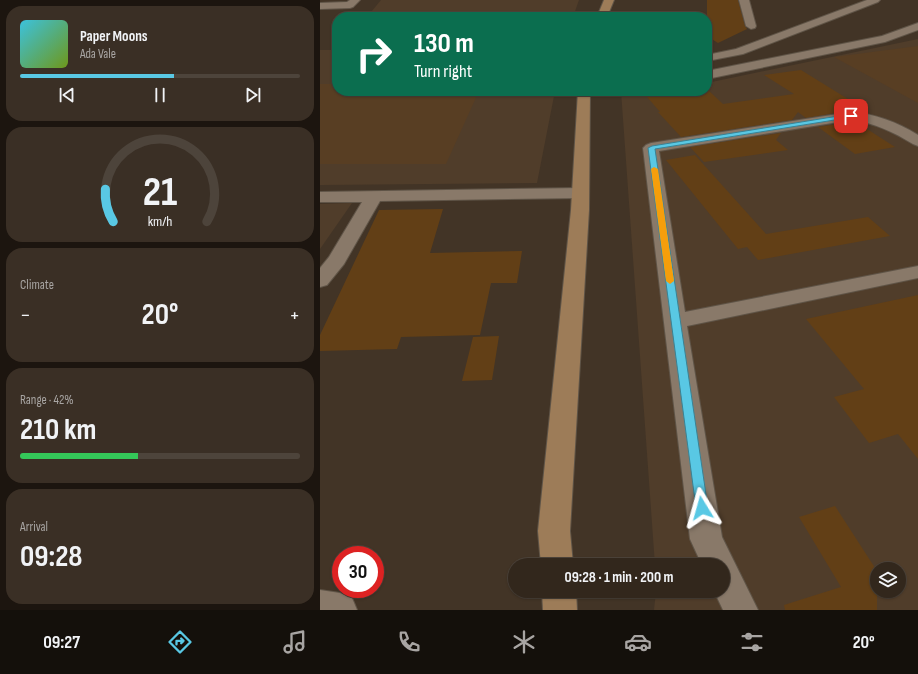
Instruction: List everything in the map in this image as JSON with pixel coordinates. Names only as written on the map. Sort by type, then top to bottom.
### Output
[{"type":"main road","points":[[604,12],[609,0]]},
{"type":"main road","points":[[556,558],[554,532],[580,193],[584,96]]},
{"type":"main road","points":[[559,598],[560,610]]},
{"type":"street","points":[[320,6],[350,5],[355,0]]},
{"type":"street","points":[[744,0],[751,26]]},
{"type":"street","points":[[712,57],[739,52],[875,0]]},
{"type":"street","points":[[712,74],[885,39],[918,26]]},
{"type":"street","points":[[716,558],[706,539],[652,148],[851,116],[869,117],[892,125],[918,140]]},
{"type":"street","points":[[320,197],[580,193]]},
{"type":"street","points":[[320,281],[337,260],[375,196]]},
{"type":"street","points":[[676,321],[918,272]]},
{"type":"street","points":[[730,588],[741,610]]},
{"type":"street","points":[[320,607],[340,610]]},
{"type":"shaded area","points":[[381,0],[579,0],[575,12],[371,12]]},
{"type":"shaded area","points":[[918,39],[918,610],[654,610],[655,598],[730,598],[730,558],[654,558],[621,96],[712,96],[712,82]]},
{"type":"shaded area","points":[[918,46],[918,103],[834,57]]},
{"type":"shaded area","points":[[320,50],[332,50],[332,96],[554,96],[537,183],[320,185]]},
{"type":"shaded area","points":[[320,84],[332,84],[332,96],[477,96],[446,164],[320,164]]},
{"type":"shaded area","points":[[352,203],[320,249],[320,204]]},
{"type":"building","points":[[707,0],[738,0],[747,29],[718,43],[712,39],[712,12],[707,12]]},
{"type":"building","points":[[801,70],[856,104],[833,107],[840,112],[806,118],[798,112],[792,120],[681,137],[658,112],[660,112],[646,96],[712,96],[712,94],[723,104],[794,94],[764,75]]},
{"type":"building","points":[[856,122],[895,147],[855,154],[818,127]]},
{"type":"building","points":[[781,133],[776,140],[788,150],[704,162],[690,147]]},
{"type":"building","points":[[695,155],[766,234],[868,217],[890,236],[758,260],[747,247],[738,249],[666,160]]},
{"type":"building","points":[[443,209],[430,253],[522,251],[517,283],[491,283],[480,335],[401,337],[397,349],[320,351],[320,335],[379,210]]},
{"type":"building","points":[[918,295],[918,459],[898,434],[869,443],[834,397],[864,389],[806,319]]},
{"type":"building","points":[[499,336],[492,380],[462,381],[473,337]]},
{"type":"building","points":[[835,506],[871,562],[870,598],[877,598],[877,610],[785,610],[784,605],[841,587],[799,517]]},
{"type":"slow traffic","points":[[654,169],[670,281]]},
{"type":"route","points":[[702,508],[652,148],[851,116]]}]
